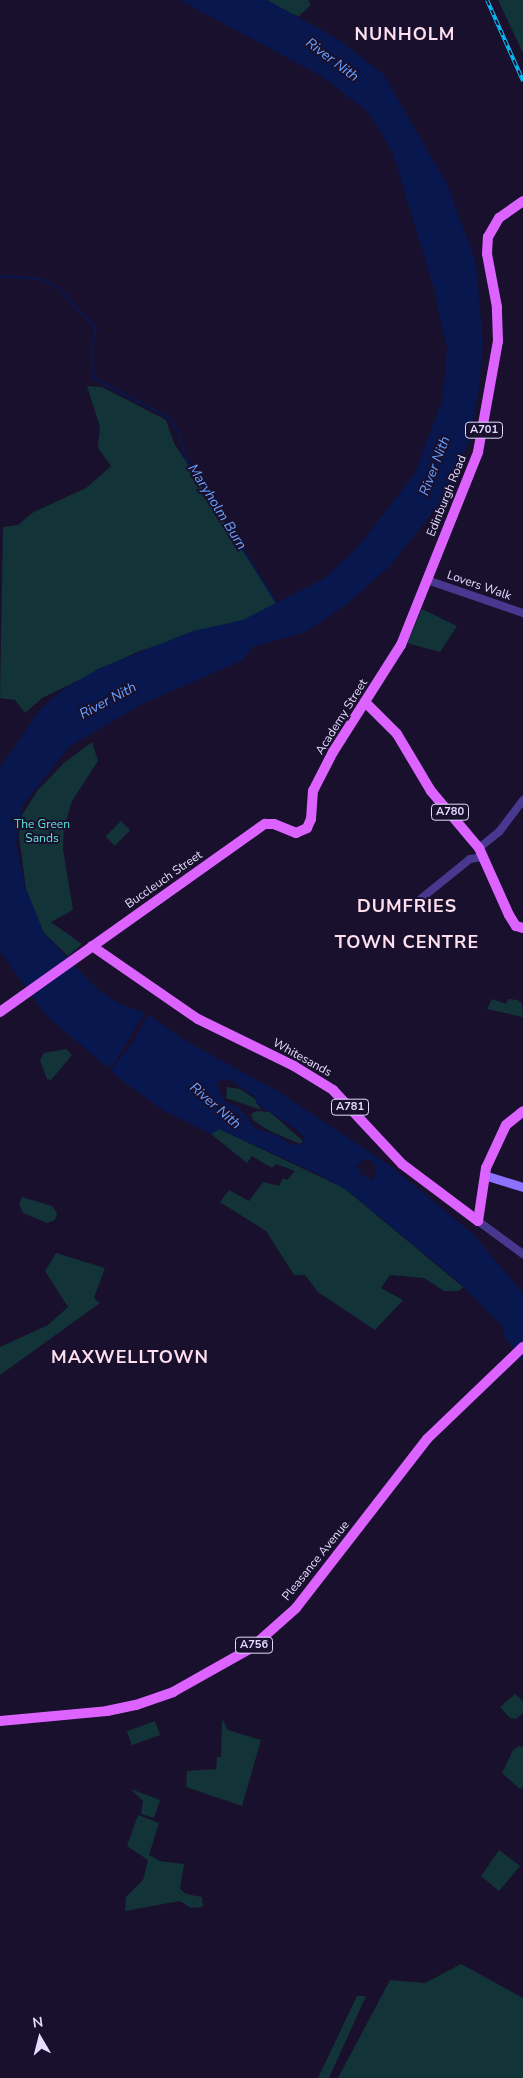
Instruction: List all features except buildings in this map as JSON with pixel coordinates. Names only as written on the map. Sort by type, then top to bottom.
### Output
[{"type":"main road","name":"Edinburgh Road","points":[[394,659],[428,580],[478,452],[490,402],[499,324],[487,254],[488,238],[499,218],[523,201]]},
{"type":"main road","name":"Academy Street","points":[[260,828],[270,823],[291,832],[302,832],[311,819],[313,791],[337,745],[394,659]]},
{"type":"main road","name":"A780","points":[[365,702],[397,734],[431,791],[481,852],[509,915],[516,926],[523,928]]},
{"type":"main road","name":"Buccleuch Street","points":[[0,1012],[260,828]]},
{"type":"main road","name":"Whitesands","points":[[92,946],[198,1019],[294,1066],[333,1090],[402,1164],[478,1222]]},
{"type":"main road","points":[[0,1003],[14,1003]]},
{"type":"main road","points":[[478,1222],[479,1198],[484,1175],[506,1125],[523,1111]]},
{"type":"main road","points":[[484,1175],[523,1187]]},
{"type":"main road","points":[[466,1212],[479,1198]]},
{"type":"main road","name":"Pleasance Avenue","points":[[0,1721],[106,1711],[136,1705],[181,1688],[250,1648],[296,1608],[427,1439],[523,1347]]},
{"type":"street","name":"Lovers Walk","points":[[428,580],[523,614]]},
{"type":"street","points":[[418,901],[481,852],[523,800]]},
{"type":"street","points":[[478,1222],[523,1254]]},
{"type":"green space","points":[[267,0],[308,0],[311,5],[299,16],[285,12]]},
{"type":"green space","points":[[498,0],[523,0],[523,53]]},
{"type":"green space","points":[[87,386],[102,387],[166,420],[174,443],[277,604],[243,620],[139,651],[42,698],[25,713],[15,700],[0,698],[3,527],[18,525],[32,513],[86,488],[111,466],[98,448],[100,427]]},
{"type":"green space","points":[[422,609],[457,626],[440,652],[407,643]]},
{"type":"green space","name":"The Green Sands","points":[[92,742],[98,761],[72,801],[64,827],[63,849],[73,910],[51,922],[82,944],[68,956],[44,933],[35,914],[26,889],[19,836],[22,815],[38,790],[64,763]]},
{"type":"green space","points":[[121,821],[130,830],[115,846],[105,837]]},
{"type":"green space","points":[[492,999],[506,1004],[508,999],[518,1000],[522,1004],[523,1017],[487,1009]]},
{"type":"green space","points":[[66,1049],[72,1055],[51,1080],[47,1079],[40,1060],[44,1053]]},
{"type":"green space","points":[[227,1087],[240,1089],[255,1099],[261,1110],[226,1098]]},
{"type":"green space","points":[[257,1111],[270,1112],[303,1141],[300,1144],[268,1130],[253,1120],[251,1114]]},
{"type":"green space","points":[[219,1129],[344,1188],[463,1287],[459,1291],[444,1291],[424,1278],[390,1275],[381,1288],[403,1300],[375,1330],[318,1292],[305,1275],[294,1275],[266,1231],[220,1202],[229,1190],[249,1201],[263,1182],[279,1186],[283,1178],[287,1180],[295,1171],[276,1164],[272,1168],[252,1156],[247,1163],[211,1134]]},
{"type":"green space","points":[[22,1197],[52,1206],[57,1213],[55,1220],[47,1223],[23,1213],[19,1204]]},
{"type":"green space","points":[[56,1253],[105,1268],[94,1298],[100,1303],[0,1375],[0,1347],[48,1325],[68,1307],[45,1271]]},
{"type":"green space","points":[[515,1694],[523,1701],[523,1713],[516,1719],[510,1718],[500,1707]]},
{"type":"green space","points":[[222,1719],[228,1730],[261,1740],[242,1806],[186,1787],[187,1771],[216,1769],[217,1757],[221,1757]]},
{"type":"green space","points":[[155,1721],[160,1735],[132,1745],[127,1731]]},
{"type":"green space","points":[[519,1746],[523,1747],[523,1786],[520,1789],[502,1773],[513,1750]]},
{"type":"green space","points":[[131,1789],[160,1800],[154,1818],[141,1814],[143,1801]]},
{"type":"green space","points":[[138,1815],[159,1823],[149,1855],[160,1861],[184,1864],[180,1889],[186,1894],[202,1897],[203,1907],[191,1908],[180,1901],[125,1911],[126,1897],[143,1880],[148,1860],[127,1846]]},
{"type":"green space","points":[[499,1850],[520,1866],[499,1891],[481,1876]]},
{"type":"green space","points":[[461,1964],[523,1998],[523,2078],[338,2078],[390,1980],[425,1983]]},
{"type":"green space","points":[[357,1996],[366,1996],[329,2078],[318,2078]]},
{"type":"water","name":"River Nith","points":[[180,0],[267,0],[338,39],[383,74],[447,184],[476,263],[483,342],[479,389],[470,438],[450,490],[391,565],[348,603],[306,632],[252,647],[243,660],[142,704],[70,746],[22,806],[16,844],[26,889],[44,933],[96,988],[120,1004],[148,1014],[184,1040],[279,1092],[392,1167],[473,1234],[523,1293],[523,1360],[504,1337],[503,1327],[461,1284],[348,1191],[316,1173],[219,1129],[211,1134],[163,1110],[123,1081],[45,1014],[0,951],[0,768],[39,711],[62,690],[100,668],[193,631],[243,620],[325,578],[359,546],[415,473],[443,398],[447,348],[434,289],[393,153],[369,113],[323,77]],"holes":[[[225,1079],[233,1081],[256,1098],[256,1103],[296,1129],[304,1137],[302,1145],[289,1144],[279,1136],[255,1128],[239,1108],[224,1101],[216,1083]],[[362,1160],[371,1160],[376,1168],[373,1181],[357,1172],[363,1172],[356,1167]]]},
{"type":"pier","points":[[146,1011],[150,1012],[133,1042],[110,1071],[108,1066],[113,1065]]},
{"type":"waterway","name":"Maryholm Burn","points":[[0,276],[42,279],[57,287],[96,328],[91,354],[95,379],[170,418],[180,436],[185,456],[277,604]]},
{"type":"railway","points":[[487,0],[523,81]]},
{"type":"district","name":"NUNHOLM","points":[[405,34]]},
{"type":"district","name":"DUMFRIES","points":[[407,906]]},
{"type":"district","name":"TOWN CENTRE","points":[[407,942]]},
{"type":"district","name":"MAXWELLTOWN","points":[[130,1357]]}]
